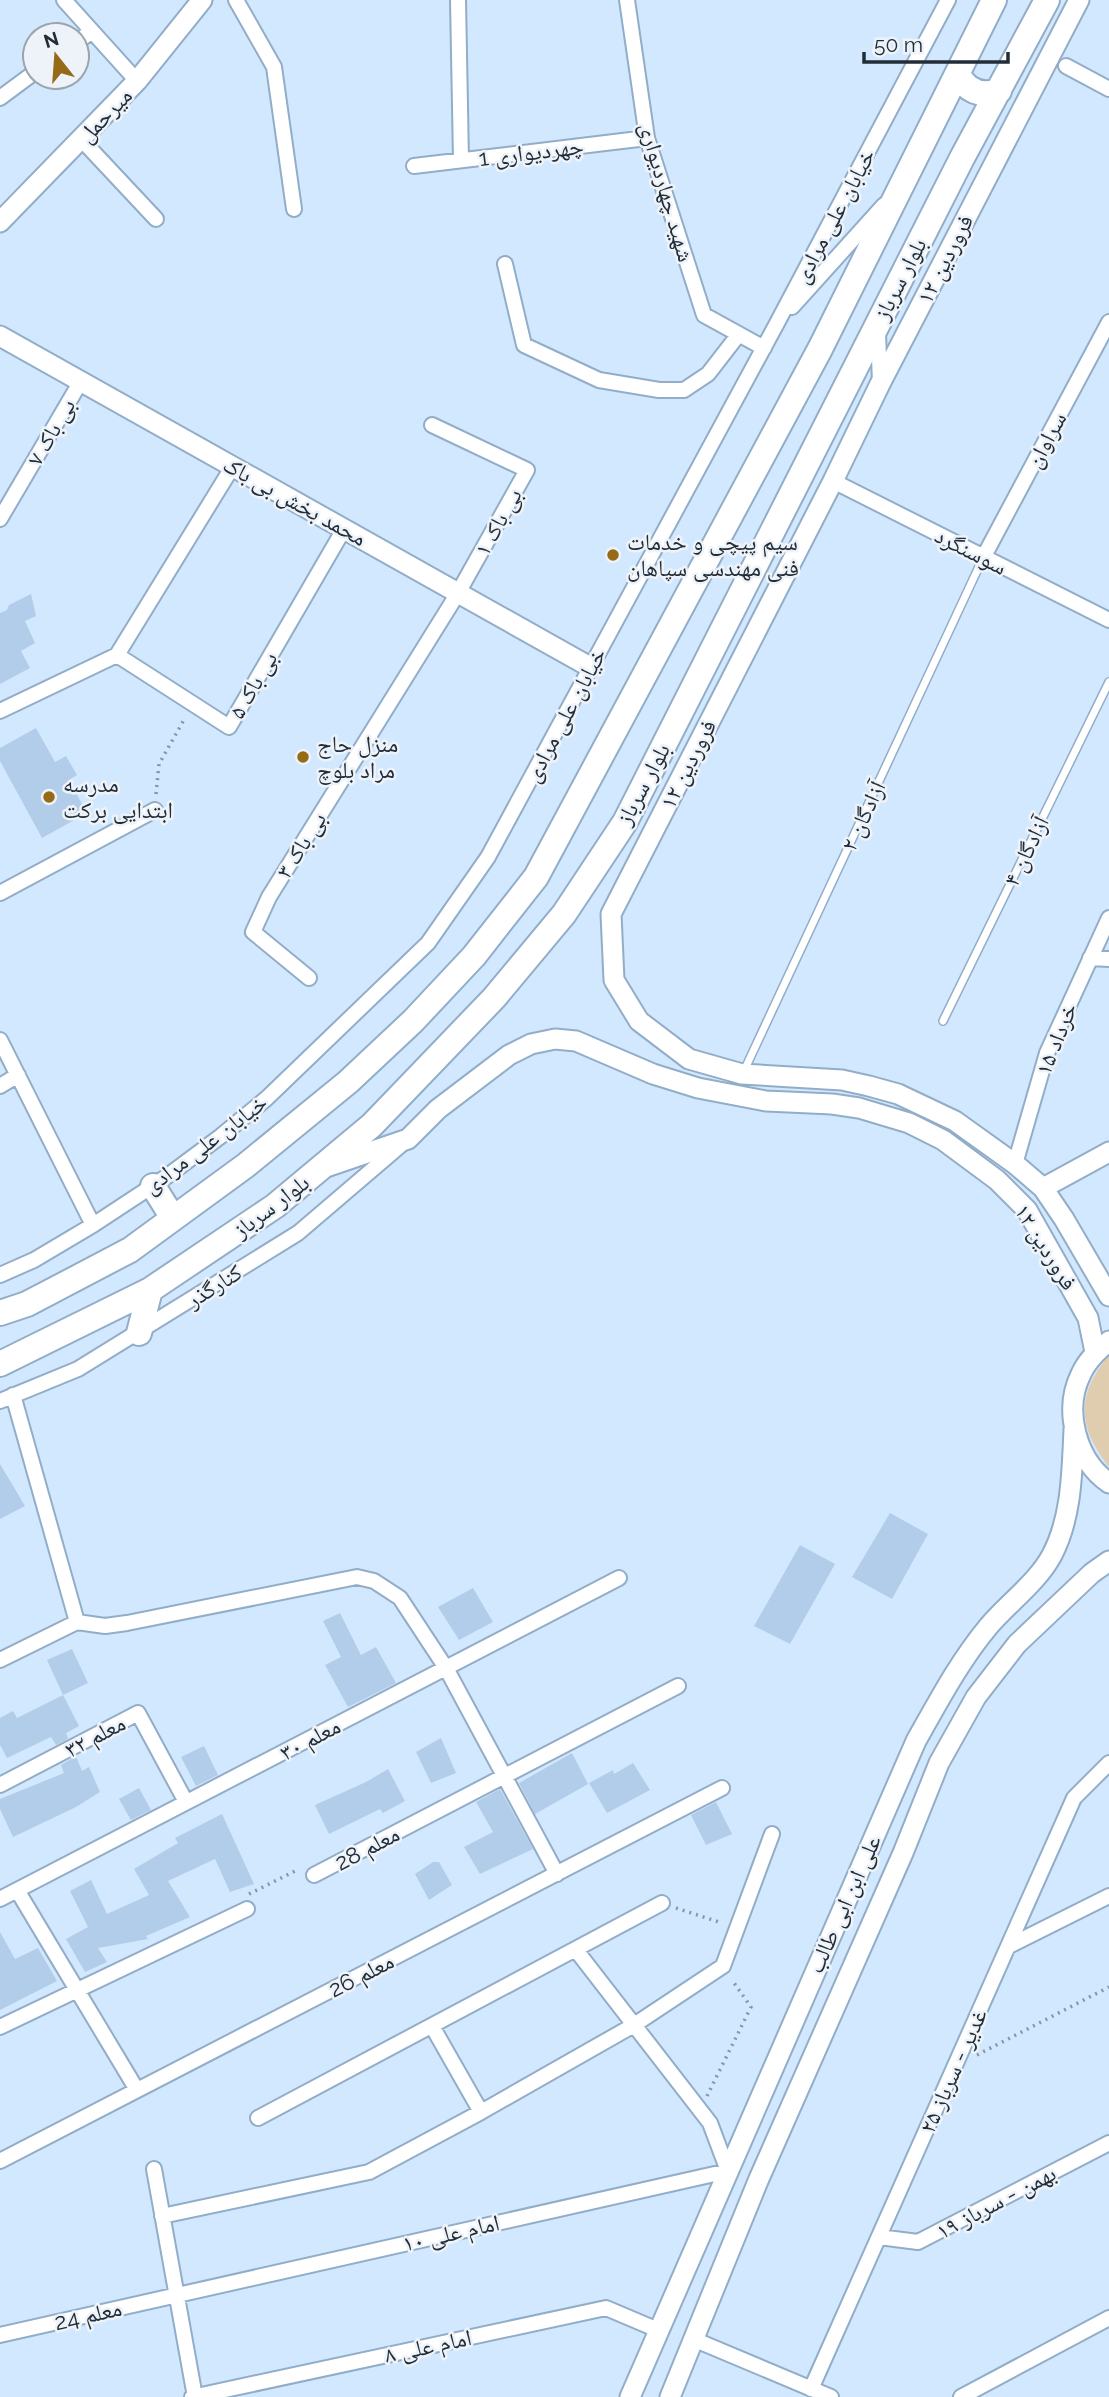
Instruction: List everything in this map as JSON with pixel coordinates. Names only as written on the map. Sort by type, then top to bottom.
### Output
[{"type":"highway","name":"بلوار سرباز","points":[[0,1313],[27,1304],[130,1250],[245,1166],[367,1064],[413,1021],[474,956],[536,877],[820,349],[994,0]]},
{"type":"highway","name":"بلوار سرباز","points":[[0,1364],[150,1290],[275,1206],[372,1125],[494,998],[564,914],[617,834],[742,595],[975,134],[1048,0]]},
{"type":"highway","points":[[958,74],[961,81],[974,92],[999,91]]},
{"type":"highway","points":[[939,113],[953,109],[960,111],[972,120],[975,134]]},
{"type":"highway","points":[[153,1186],[173,1218]]},
{"type":"highway","points":[[139,1333],[150,1290]]},
{"type":"street","points":[[64,0],[137,81]]},
{"type":"street","name":"میرحمل","points":[[0,222],[137,81],[202,0]]},
{"type":"street","points":[[236,0],[274,67],[294,209]]},
{"type":"street","points":[[458,0],[461,160]]},
{"type":"street","name":"شهید چهاردیواری","points":[[627,0],[647,138],[704,315],[764,348]]},
{"type":"street","name":"خیابان علی مرادی","points":[[0,1275],[34,1260],[93,1225],[153,1186],[221,1136],[267,1098],[428,943],[488,857],[764,348],[948,0]]},
{"type":"street","name":"۱۲ فروردین","points":[[1079,0],[880,384],[611,914],[614,979],[639,1021],[688,1059],[742,1074],[842,1080],[898,1094],[955,1121],[1015,1164],[1043,1188],[1109,1296]]},
{"type":"street","points":[[1066,65],[1109,89]]},
{"type":"street","points":[[0,98],[21,82]]},
{"type":"street","name":"چهردیواری 1","points":[[414,166],[647,138]]},
{"type":"street","points":[[81,139],[156,219]]},
{"type":"street","points":[[776,325],[906,180]]},
{"type":"street","points":[[505,264],[524,345],[599,380],[659,390],[684,390],[708,374],[739,334]]},
{"type":"street","points":[[878,322],[880,384]]},
{"type":"street","name":"سراوان","points":[[983,558],[1109,322]]},
{"type":"street","name":"محمد بخش بی باک","points":[[0,336],[590,667]]},
{"type":"street","name":"بی باک ۷","points":[[0,519],[81,381]]},
{"type":"street","name":"بی باک ۱","points":[[432,425],[527,470],[458,593]]},
{"type":"street","points":[[0,711],[117,655],[233,467]]},
{"type":"street","name":"سوسنگرد","points":[[833,481],[1109,620]]},
{"type":"street","name":"بی باک ۵","points":[[117,655],[229,727],[344,529]]},
{"type":"street","name":"بی باک ۳","points":[[309,978],[253,932],[269,897],[458,593]]},
{"type":"street","points":[[0,893],[155,810]]},
{"type":"street","name":"۱۵ خرداد","points":[[1015,1164],[1047,1053],[1109,918]]},
{"type":"street","points":[[1090,958],[1109,959]]},
{"type":"street","name":"۱۲ فروردین","points":[[318,1170],[408,1139],[438,1110],[509,1055],[531,1044],[555,1039],[576,1041],[653,1074],[698,1088],[766,1101],[859,1108],[898,1119],[943,1140],[997,1180],[1027,1210],[1078,1298],[1102,1346]]},
{"type":"street","points":[[0,1040],[93,1225]]},
{"type":"street","points":[[0,1086],[18,1075]]},
{"type":"street","name":"کنارگذر","points":[[7,1398],[78,1369],[298,1233],[408,1139]]},
{"type":"street","points":[[1043,1188],[1109,1152]]},
{"type":"street","points":[[997,1180],[1015,1164]]},
{"type":"street","name":"علی ابن ابی طالب","points":[[630,2397],[916,1741],[947,1684],[988,1627],[1051,1557],[1069,1501],[1073,1402],[1080,1375],[1102,1346]]},
{"type":"street","points":[[7,1398],[77,1622]]},
{"type":"street","points":[[1074,1429],[1084,1455],[1109,1483]]},
{"type":"street","name":"علی ابن ابی طالب","points":[[670,2397],[758,2181],[903,1853],[939,1763],[976,1697],[1017,1643],[1092,1573],[1109,1561]]},
{"type":"street","points":[[0,1660],[77,1622],[105,1626],[127,1623],[357,1577],[374,1581],[400,1598],[446,1668],[557,1874]]},
{"type":"street","name":"معلم ۳۰","points":[[0,1899],[619,1577]]},
{"type":"street","name":"معلم 28","points":[[314,1875],[678,1686]]},
{"type":"street","name":"معلم ۳۲","points":[[0,1785],[138,1713],[186,1802]]},
{"type":"street","name":"غدیر - سرباز ۲۵","points":[[811,2389],[1074,1798],[1109,1763]]},
{"type":"street","name":"معلم 26","points":[[0,2161],[722,1788]]},
{"type":"street","points":[[162,2216],[369,2172],[634,2025],[723,1966],[772,1834]]},
{"type":"street","points":[[17,1890],[137,2090]]},
{"type":"street","points":[[1009,1945],[1109,1896]]},
{"type":"street","points":[[258,2118],[662,1903]]},
{"type":"street","points":[[0,2027],[247,1909]]},
{"type":"street","points":[[576,1950],[710,2123],[728,2171],[758,2181]]},
{"type":"street","points":[[432,2026],[481,2112]]},
{"type":"street","name":"بهمن - سرباز ۱۹","points":[[879,2237],[918,2242],[1109,2143]]},
{"type":"street","points":[[153,2169],[194,2397]]},
{"type":"street","name":"امام علی ۱۰","points":[[175,2295],[728,2171]]},
{"type":"street","name":"معلم 24","points":[[0,2335],[175,2295]]},
{"type":"street","name":"امام علی ۸","points":[[194,2397],[606,2308],[658,2330]]},
{"type":"street","points":[[961,2397],[1109,2318]]},
{"type":"street","points":[[693,2339],[831,2397]]},
{"type":"lane","name":"آزادگان ۲","points":[[742,1074],[983,558]]},
{"type":"lane","name":"آزادگان ۴","points":[[943,1021],[1109,682]]},
{"type":"path","points":[[155,810],[159,764],[193,704]]},
{"type":"path","name":"معلم 28","points":[[247,1909],[240,1898],[309,1865],[314,1875]]},
{"type":"path","points":[[662,1903],[737,1928]]},
{"type":"path","points":[[700,2111],[751,2007],[723,1966]]},
{"type":"path","points":[[955,2067],[1109,1987]]},
{"type":"shaded area","points":[[1109,1355],[1109,1467],[1091,1438],[1085,1411],[1091,1384]]},
{"type":"building","points":[[31,594],[36,616],[25,621],[35,643],[21,651],[30,668],[0,684],[0,613],[7,610],[9,605]]},
{"type":"building","name":"مدرسه ابتدایی برکت","points":[[36,728],[55,762],[66,756],[77,775],[69,780],[87,813],[42,838],[0,761],[0,748]]},
{"type":"building","points":[[0,1464],[25,1506],[0,1519]]},
{"type":"building","points":[[890,1513],[928,1534],[892,1599],[852,1577]]},
{"type":"building","points":[[800,1545],[835,1564],[790,1644],[754,1626]]},
{"type":"building","points":[[473,1588],[493,1622],[459,1640],[438,1607]]},
{"type":"building","points":[[340,1613],[361,1655],[376,1647],[396,1683],[348,1707],[325,1665],[341,1657],[323,1621]]},
{"type":"building","points":[[72,1649],[88,1683],[63,1695],[47,1660]]},
{"type":"building","points":[[63,1695],[79,1726],[66,1733],[68,1739],[56,1745],[51,1737],[7,1758],[0,1745],[0,1718],[13,1711],[17,1718]]},
{"type":"building","points":[[441,1738],[456,1773],[431,1783],[416,1752]]},
{"type":"building","points":[[204,1746],[218,1775],[196,1786],[181,1757]]},
{"type":"building","points":[[572,1753],[588,1784],[535,1814],[519,1783]]},
{"type":"building","points":[[76,1756],[82,1771],[89,1767],[100,1792],[76,1807],[13,1837],[0,1809],[0,1799],[64,1773],[61,1765]]},
{"type":"building","points":[[633,1763],[650,1790],[607,1813],[589,1783],[613,1770],[614,1774]]},
{"type":"building","points":[[388,1769],[405,1801],[383,1813],[380,1809],[329,1834],[315,1805]]},
{"type":"building","points":[[139,1788],[151,1810],[131,1820],[119,1799]]},
{"type":"building","points":[[500,1789],[533,1849],[480,1874],[464,1847],[493,1832],[476,1802]]},
{"type":"building","points":[[716,1802],[732,1834],[706,1845],[691,1815]]},
{"type":"building","points":[[222,1814],[254,1884],[230,1892],[215,1859],[168,1881],[190,1917],[146,1936],[148,1939],[98,1948],[107,1962],[85,1972],[66,1939],[88,1927],[70,1891],[91,1880],[107,1914],[149,1895],[134,1869],[178,1843],[175,1838]]},
{"type":"building","points":[[433,1862],[439,1862],[452,1885],[429,1900],[415,1874]]},
{"type":"building","points":[[0,1932],[15,1959],[38,1948],[57,1981],[0,2010]]},
{"type":"place","name":"سیم پیچی و خدمات فنی مهندسی سپاهان","points":[[613,555]]},
{"type":"place","name":"منزل حاج مراد بلوچ","points":[[303,757]]},
{"type":"place","name":"مدرسه ابتدایی برکت","points":[[49,797]]}]
